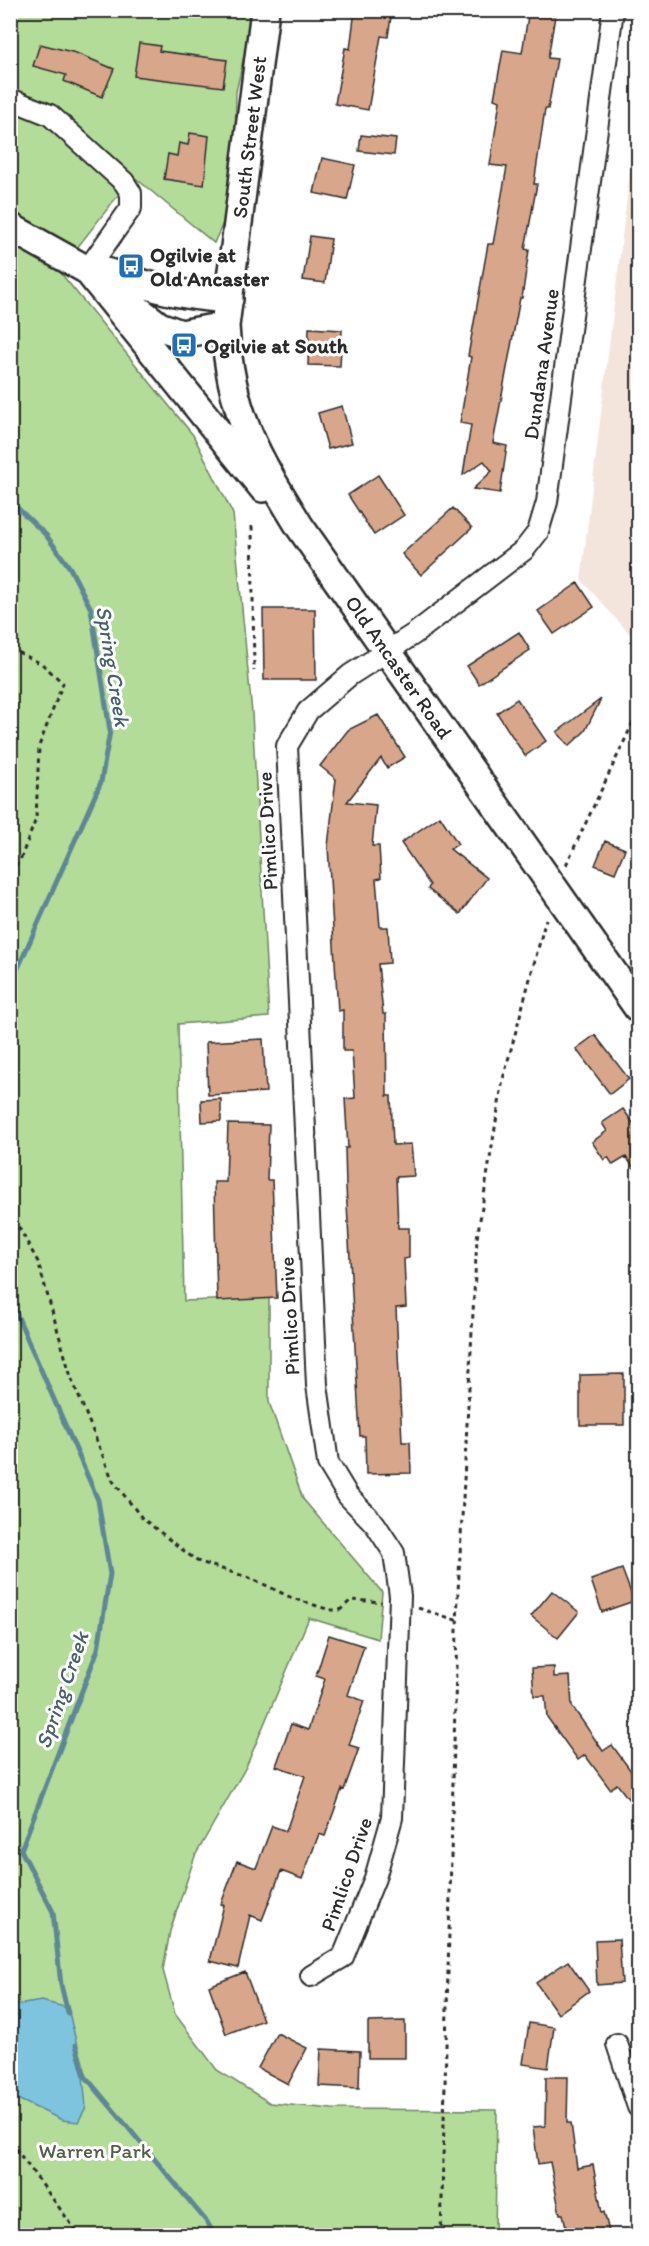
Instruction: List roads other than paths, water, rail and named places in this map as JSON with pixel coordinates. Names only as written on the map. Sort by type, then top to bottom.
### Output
[{"type":"street","name":"South Street West","points":[[228,299],[265,10]]},
{"type":"street","name":"Dundana Avenue","points":[[387,651],[524,550],[538,532],[547,502],[613,10]]},
{"type":"street","points":[[10,99],[50,115],[124,182],[131,193],[131,208],[87,270]]},
{"type":"street","points":[[10,227],[87,270],[159,326],[172,332],[181,334],[225,326]]},
{"type":"street","points":[[87,270],[113,272],[147,286],[182,295],[228,299]]},
{"type":"street","points":[[87,270],[129,324],[160,357],[248,472],[300,527]]},
{"type":"street","name":"Old Ancaster Road","points":[[228,299],[225,326],[232,385],[243,426],[266,472],[300,527],[639,1008]]},
{"type":"street","name":"Pimlico Drive","points":[[312,1976],[343,1957],[375,1878],[392,1818],[400,1605],[394,1553],[375,1524],[348,1496],[328,1463],[317,1384],[287,746],[308,711],[350,675],[387,651]]},
{"type":"street","points":[[617,2044],[639,2107]]},
{"type":"water","points":[[42,2001],[68,2008],[82,2066],[86,2107],[78,2122],[62,2120],[11,2096],[11,2006]]},
{"type":"waterway","name":"Spring Creek","points":[[10,501],[46,535],[70,568],[91,609],[110,731],[101,782],[10,986]]},
{"type":"waterway","name":"Spring Creek","points":[[10,1291],[17,1315],[98,1500],[110,1574],[98,1649],[21,1850],[53,1912],[61,1985],[68,2013]]},
{"type":"waterway","name":"Spring Creek","points":[[76,2045],[85,2076],[207,2222],[215,2236]]},
{"type":"place","name":"Ogilvie at Old Ancaster","points":[[131,266]]},
{"type":"place","name":"Ogilvie at South","points":[[184,345]]},
{"type":"park label","name":"Warren Park","points":[[95,2150]]}]
